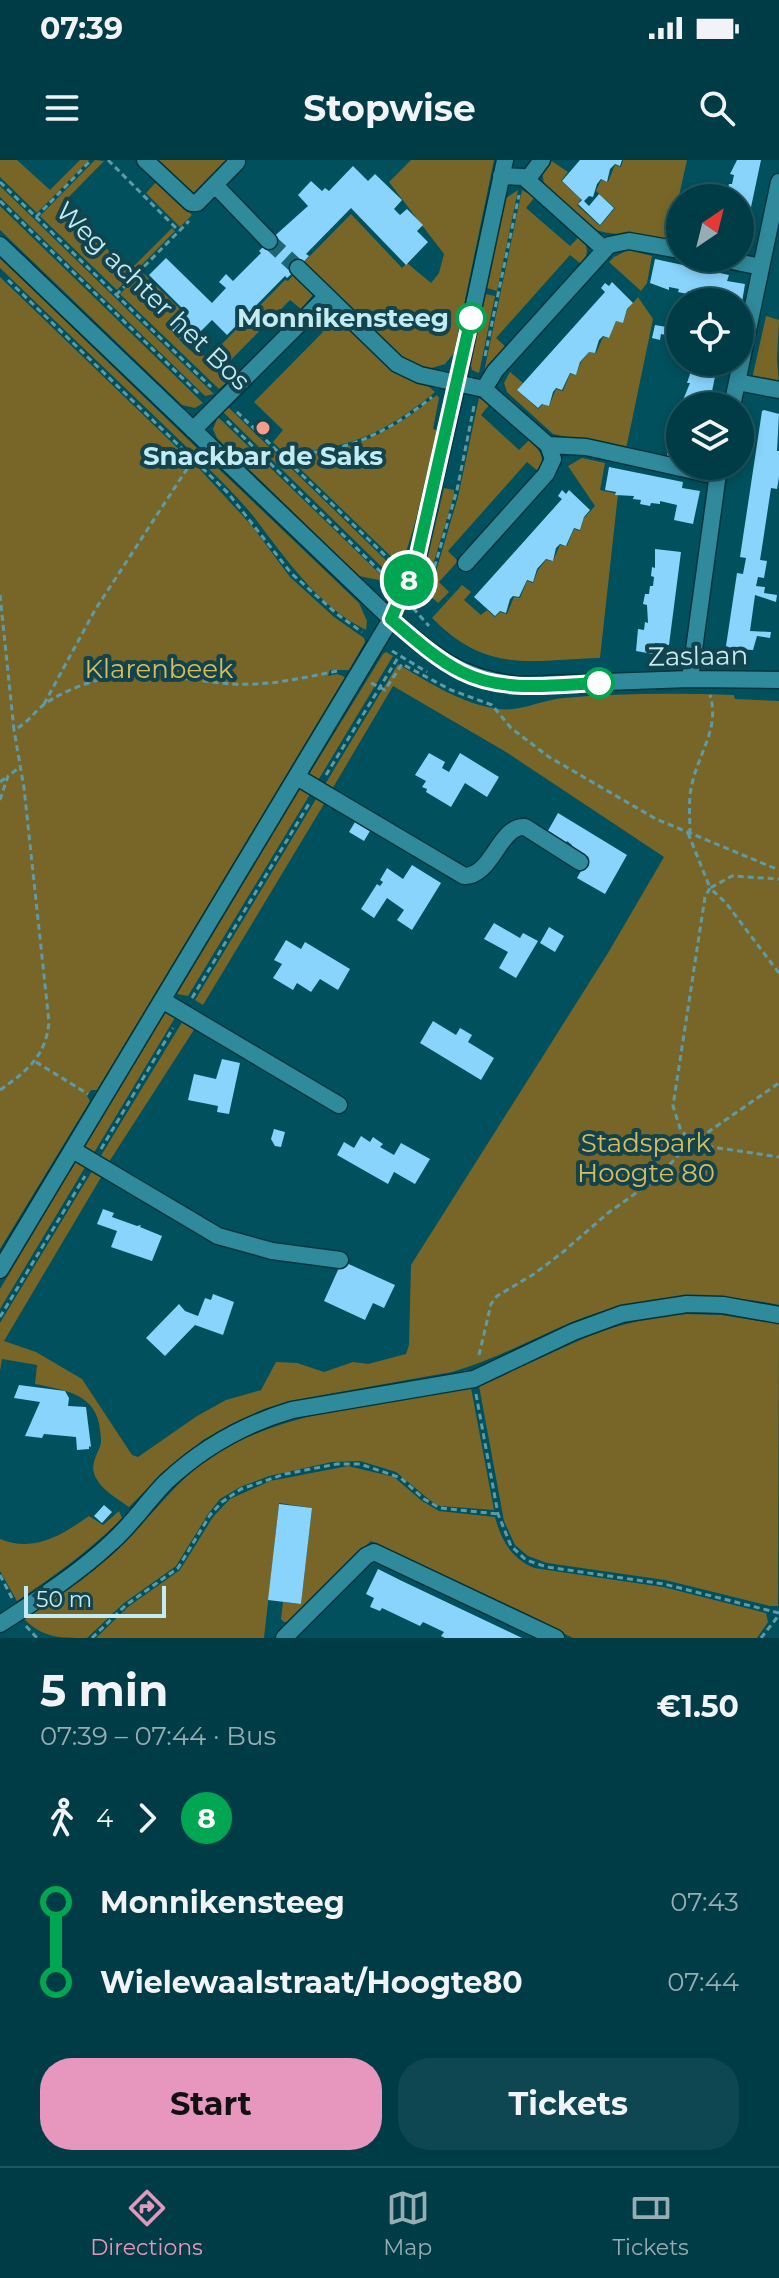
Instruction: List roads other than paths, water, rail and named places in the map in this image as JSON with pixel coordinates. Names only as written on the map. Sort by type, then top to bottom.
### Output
[{"type":"street","points":[[145,160],[186,201],[197,203],[237,161]]},
{"type":"street","points":[[527,180],[542,160]]},
{"type":"street","points":[[0,1270],[379,643],[402,595],[417,558],[451,383],[503,168],[527,180],[604,249]]},
{"type":"street","points":[[735,392],[779,182]]},
{"type":"street","points":[[215,185],[269,241]]},
{"type":"street","points":[[484,389],[495,371],[604,249],[616,242],[629,241],[666,248]]},
{"type":"street","points":[[0,245],[391,619]]},
{"type":"street","points":[[754,266],[761,267]]},
{"type":"street","points":[[298,268],[397,364],[412,372],[484,389],[548,445],[553,459],[546,474],[466,563]]},
{"type":"street","points":[[193,430],[327,296]]},
{"type":"street","points":[[737,382],[779,390]]},
{"type":"street","points":[[548,445],[586,447],[666,462]]},
{"type":"street","points":[[698,679],[717,480]]},
{"type":"street","name":"Zaslaan","points":[[391,619],[445,663],[477,678],[499,683],[779,680]]},
{"type":"street","points":[[297,777],[464,876],[473,876],[482,869],[518,827],[525,827],[580,862]]},
{"type":"street","points":[[162,1000],[339,1105]]},
{"type":"street","points":[[73,1150],[218,1236],[272,1251],[340,1260]]},
{"type":"street","points":[[0,1624],[115,1540],[164,1484],[186,1464],[236,1432],[267,1417],[474,1379],[573,1332],[622,1314],[687,1304],[723,1305],[779,1315]]},
{"type":"street","points":[[284,1638],[366,1556],[374,1552],[556,1638]]},
{"type":"tunnel","points":[[269,241],[298,268]]},
{"type":"place","name":"Monnikensteeg","points":[[471,318]]},
{"type":"place","name":"Snackbar de Saks","points":[[263,428]]},
{"type":"park label","name":"Klarenbeek","points":[[159,669]]},
{"type":"park label","name":"Stadspark Hoogte 80","points":[[646,1158]]}]
